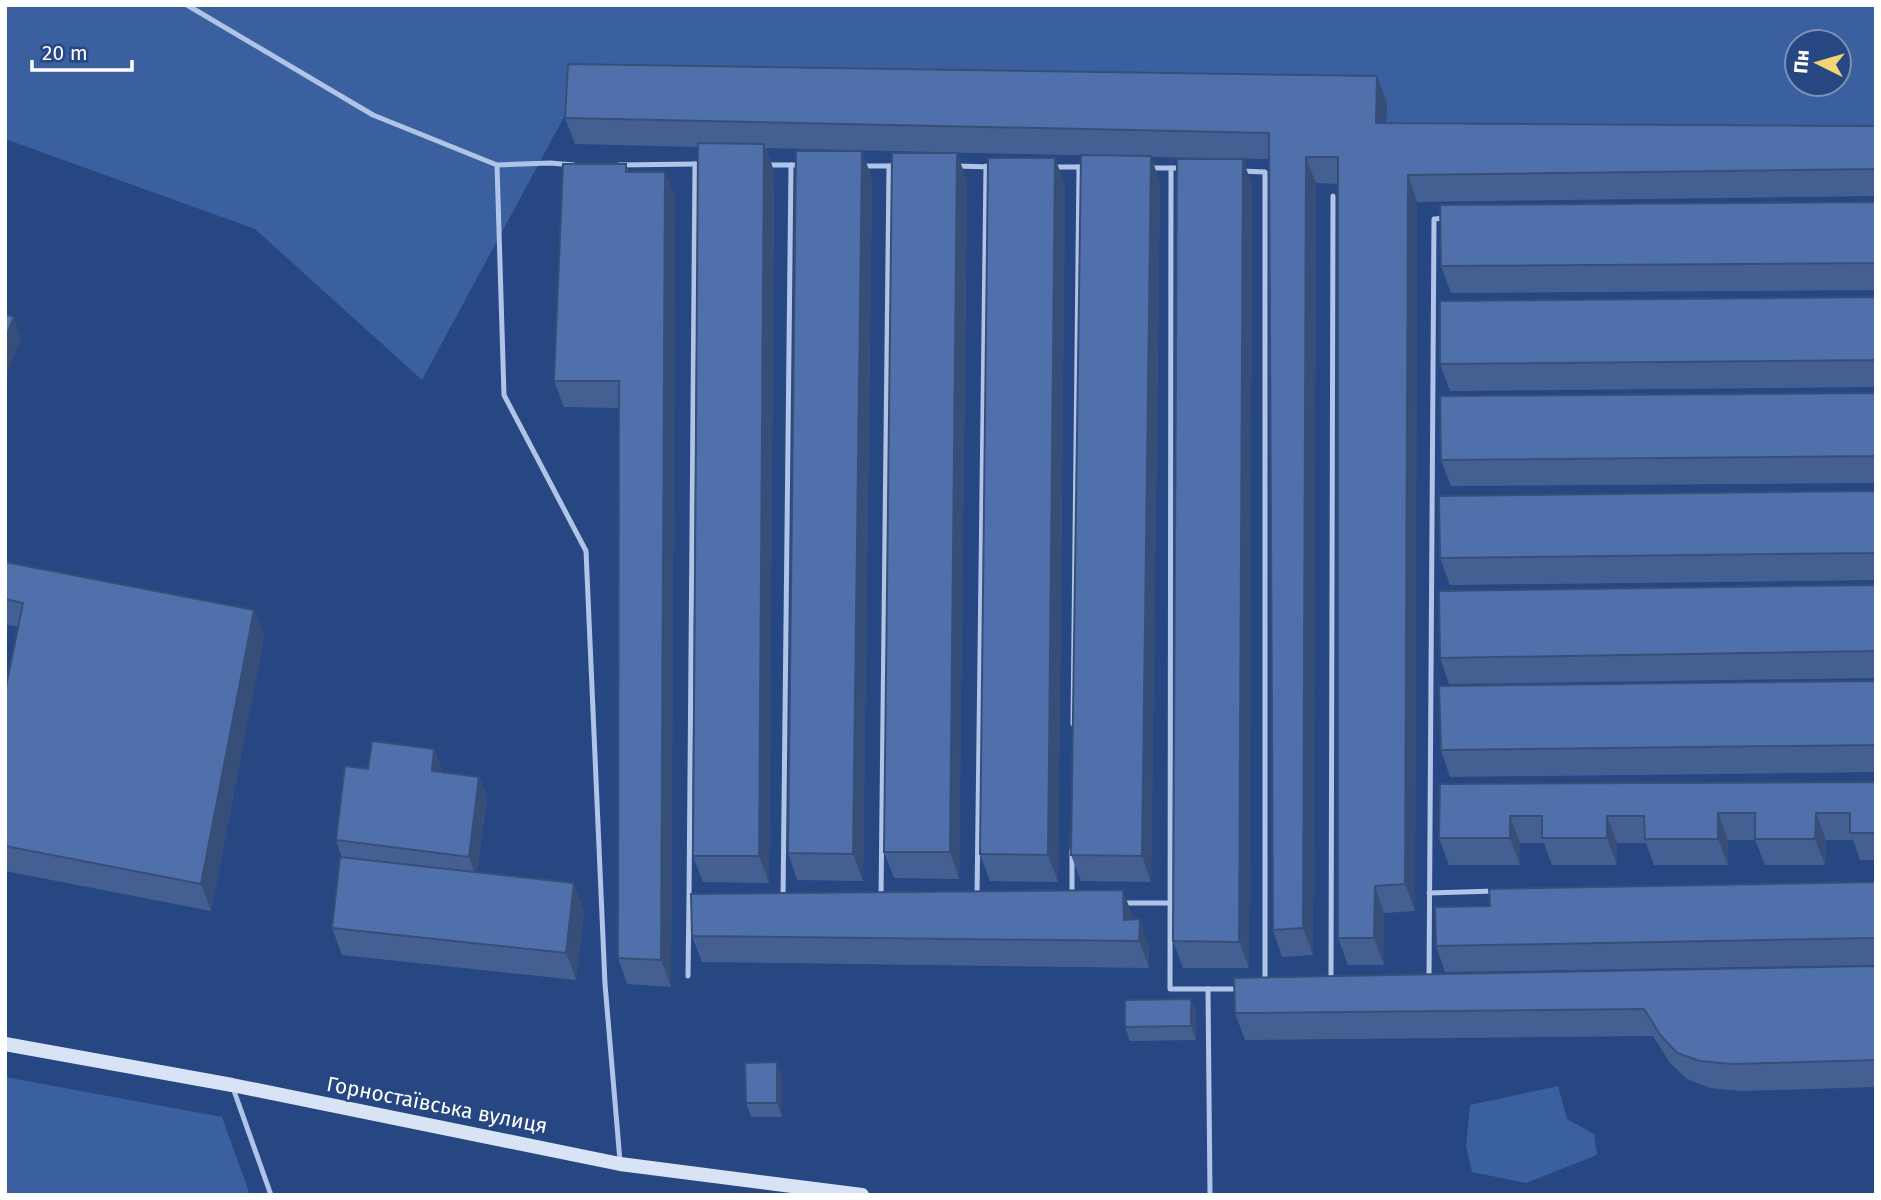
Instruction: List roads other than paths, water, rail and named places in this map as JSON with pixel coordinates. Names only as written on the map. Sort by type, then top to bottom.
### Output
[{"type":"main road","name":"Горностаївська вулиця","points":[[5,1044],[232,1085],[620,1164],[862,1195]]},
{"type":"lane","points":[[187,5],[373,116],[497,165],[588,165]]},
{"type":"lane","points":[[688,976],[695,164]]},
{"type":"lane","points":[[614,165],[709,164]]},
{"type":"lane","points":[[497,165],[504,395],[586,551],[605,984],[620,1164]]},
{"type":"lane","points":[[764,165],[805,165]]},
{"type":"lane","points":[[783,900],[791,165]]},
{"type":"lane","points":[[847,166],[902,166]]},
{"type":"lane","points":[[869,901],[881,901],[889,166]]},
{"type":"lane","points":[[944,166],[999,167]]},
{"type":"lane","points":[[964,901],[977,902],[986,166]]},
{"type":"lane","points":[[1039,167],[1092,167]]},
{"type":"lane","points":[[1073,736],[1079,167]]},
{"type":"lane","points":[[1145,168],[1185,168]]},
{"type":"lane","points":[[1171,168],[1170,989],[1242,989]]},
{"type":"lane","points":[[1238,170],[1265,172],[1265,989]]},
{"type":"lane","points":[[1331,988],[1333,196]]},
{"type":"lane","points":[[1429,986],[1434,219],[1447,218]]},
{"type":"lane","points":[[1433,311],[1447,310]]},
{"type":"lane","points":[[1432,407],[1446,407]]},
{"type":"lane","points":[[1432,507],[1446,506]]},
{"type":"lane","points":[[1431,603],[1445,603]]},
{"type":"lane","points":[[1430,699],[1444,699]]},
{"type":"lane","points":[[1430,795],[1444,795]]},
{"type":"lane","points":[[1072,847],[1072,902]]},
{"type":"lane","points":[[1429,893],[1499,891]]},
{"type":"lane","points":[[689,900],[702,900]]},
{"type":"lane","points":[[770,900],[796,900]]},
{"type":"lane","points":[[1109,903],[1171,903]]},
{"type":"lane","points":[[1208,989],[1210,1195]]},
{"type":"lane","points":[[232,1085],[271,1195]]}]
